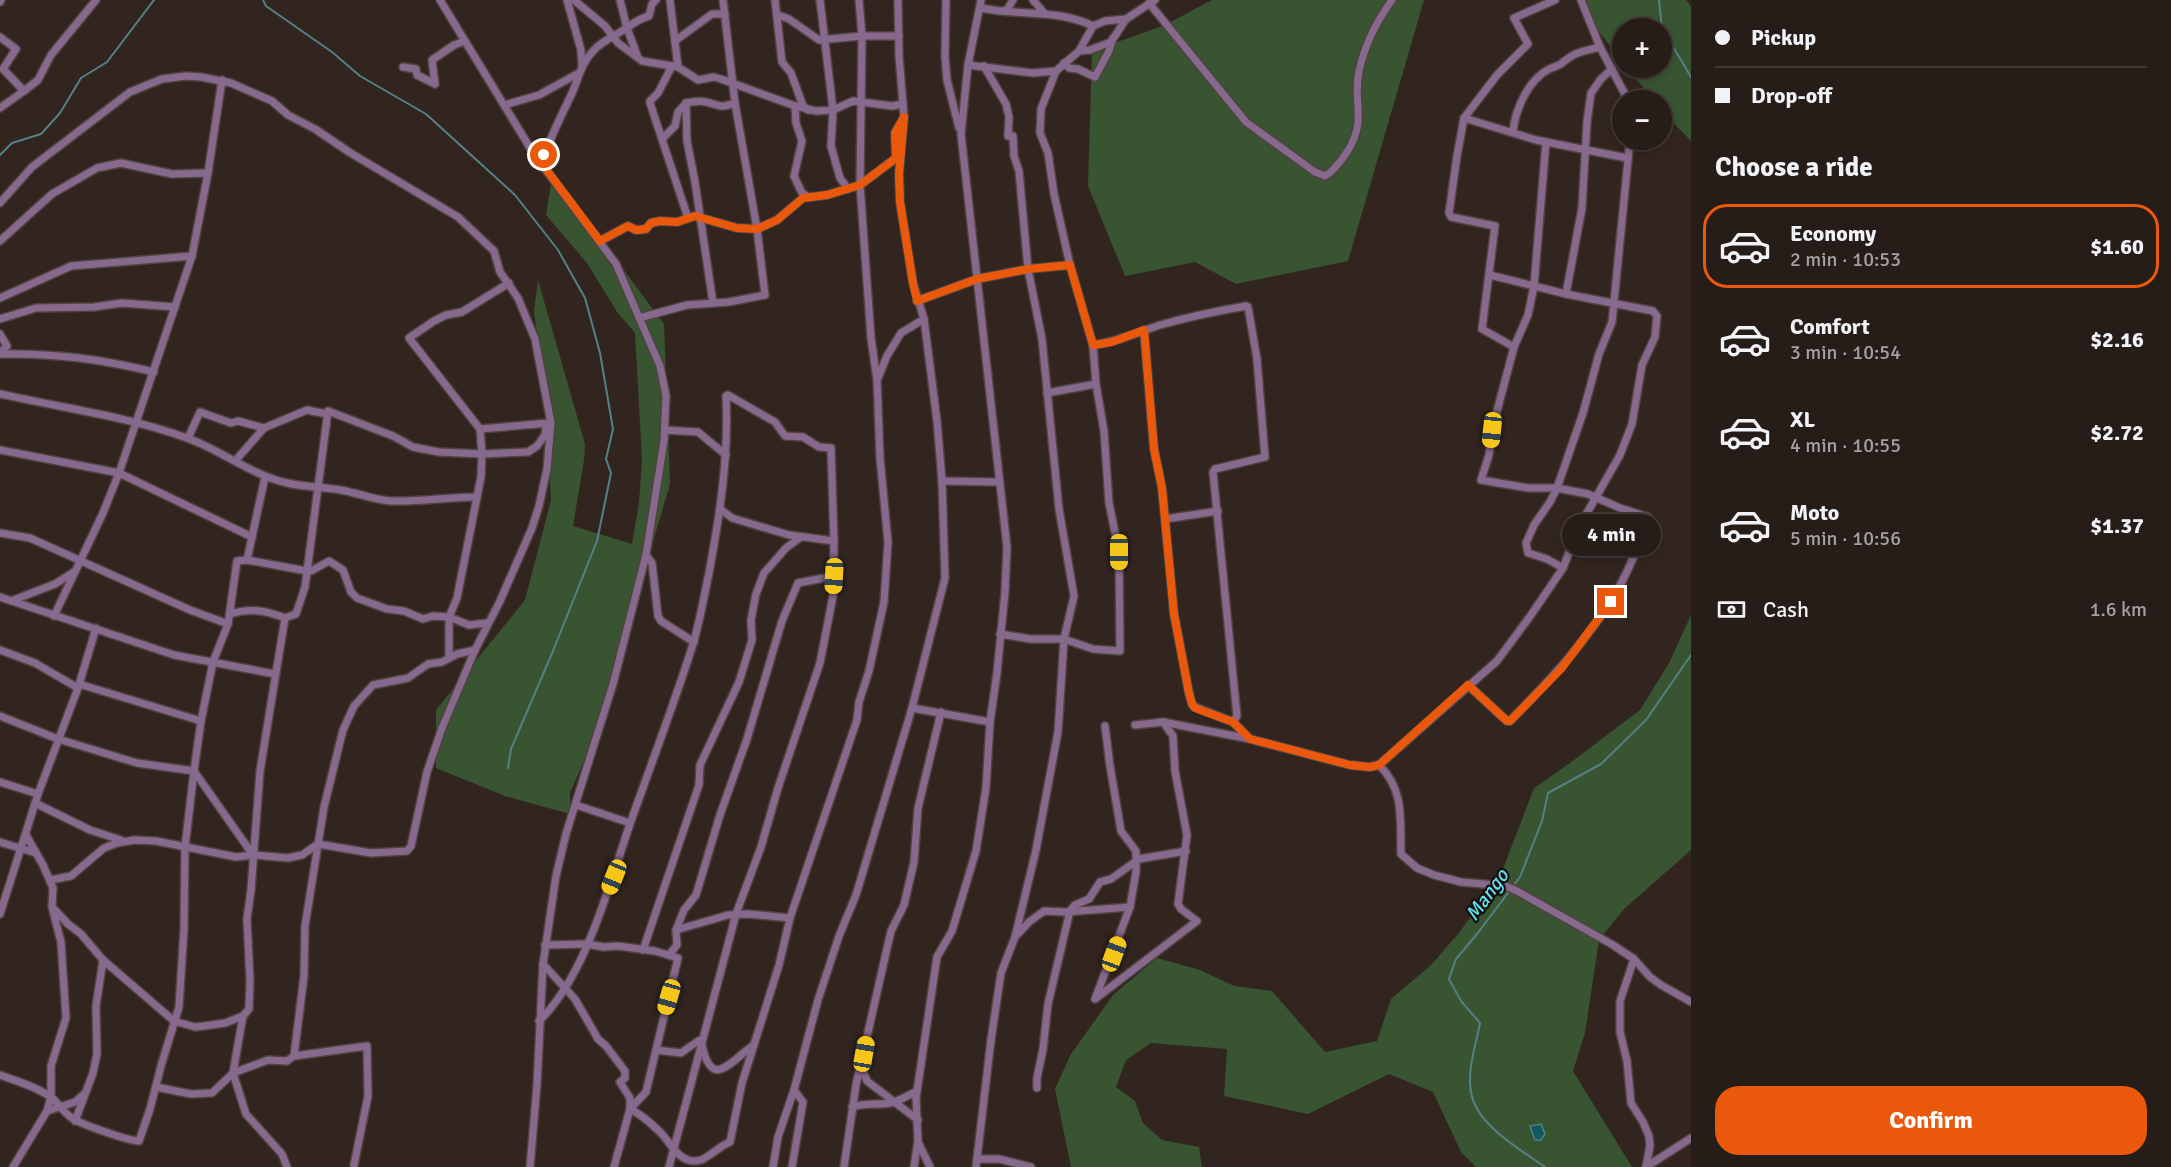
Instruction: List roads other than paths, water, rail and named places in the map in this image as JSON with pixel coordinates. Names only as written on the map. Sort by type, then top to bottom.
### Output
[{"type":"street","points":[[0,108],[7,98],[24,91],[38,80],[51,56],[96,0]]},
{"type":"street","points":[[440,0],[542,164],[616,264],[660,366],[666,396],[665,430],[646,555],[614,684],[556,876],[543,964],[530,1167]]},
{"type":"street","points":[[542,164],[557,121],[574,89],[580,69],[581,50],[567,0]]},
{"type":"street","points":[[574,0],[605,26],[618,43],[647,63],[675,66],[698,80],[714,77],[808,110],[833,110],[853,101],[892,106],[903,104]]},
{"type":"street","points":[[620,0],[638,57]]},
{"type":"street","points":[[504,105],[539,95],[580,69],[594,50],[627,28],[636,19],[649,16],[652,4],[656,0]]},
{"type":"street","points":[[670,0],[675,40],[675,66],[658,93],[650,101],[687,218]]},
{"type":"street","points":[[639,318],[687,305],[729,302],[765,295],[757,229],[735,103],[723,0]]},
{"type":"street","points":[[775,0],[782,62],[791,73],[803,106],[808,110]]},
{"type":"street","points":[[820,0],[833,110],[831,146],[840,178],[848,189]]},
{"type":"street","points":[[630,1109],[643,1115],[674,1151],[691,1160],[702,1160],[720,1146],[730,1142],[742,1083],[779,965],[790,918],[857,720],[859,702],[869,671],[884,602],[888,542],[860,185],[862,36],[859,0]]},
{"type":"street","points":[[773,1167],[778,1137],[794,1089],[818,1000],[839,936],[856,895],[912,708],[945,578],[942,481],[924,319],[913,283],[900,202],[899,174],[904,117],[898,36],[898,0]]},
{"type":"street","points":[[914,1167],[918,1142],[917,1091],[937,957],[952,931],[976,851],[986,788],[990,722],[998,673],[1007,547],[961,134],[947,80],[946,0]]},
{"type":"street","points":[[1001,12],[1007,10],[1013,0]]},
{"type":"street","points":[[1033,0],[1045,14]]},
{"type":"street","points":[[1079,51],[1090,51],[1111,42],[1126,19],[1152,1],[1246,122],[1315,172],[1325,176],[1341,161],[1356,136],[1360,120],[1357,86],[1359,72],[1370,34],[1392,0]]},
{"type":"street","points":[[1514,347],[1482,330],[1495,226],[1460,220],[1449,215],[1464,118],[1497,75],[1528,44],[1514,20],[1515,17],[1555,0]]},
{"type":"street","points":[[1566,294],[1581,218],[1591,93],[1612,69],[1600,47],[1581,0]]},
{"type":"street","points":[[961,134],[968,65],[981,4],[1001,12],[1045,14],[1080,20],[1093,26]]},
{"type":"street","points":[[675,40],[712,14],[725,14]]},
{"type":"street","points":[[778,15],[789,19],[819,40],[824,41],[862,36],[898,36]]},
{"type":"street","points":[[1000,634],[1030,639],[1064,639],[1093,649],[1120,651],[1119,552],[1109,503],[1104,431],[1096,384],[1093,345],[1070,265],[1054,194],[1048,153],[1040,133],[1041,109],[1056,71],[1079,51],[1093,26],[1106,21],[1126,19]]},
{"type":"street","points":[[1064,63],[1069,68],[1078,69],[1095,77],[1109,51],[1113,36]]},
{"type":"street","points":[[0,37],[16,49],[3,69],[24,91]]},
{"type":"street","points":[[403,67],[416,69],[417,75],[435,84],[432,60],[454,45],[465,41]]},
{"type":"street","points":[[1513,132],[1515,116],[1524,94],[1547,69],[1562,64],[1566,58],[1576,53],[1600,47]]},
{"type":"street","points":[[968,65],[1033,73],[1056,71]]},
{"type":"street","points":[[984,66],[1006,104],[1009,117],[1008,136],[1013,136],[1014,156],[1019,171],[1028,269],[1042,339],[1059,509],[1074,596],[1064,639],[1058,732],[1036,850],[1015,937],[1002,973],[991,1040],[976,1163],[999,1159],[1031,1167]]},
{"type":"street","points":[[0,203],[32,167],[130,92],[175,76],[222,80],[272,101],[288,115],[315,129],[458,217],[494,251],[500,272],[518,298],[535,339],[549,424],[547,469],[532,528],[504,593],[487,623],[442,728],[427,772],[411,846],[407,851],[371,853],[318,844],[302,855],[288,858],[253,855],[236,857],[156,841],[124,841],[90,830],[35,803]]},
{"type":"street","points":[[54,616],[103,513],[119,472],[192,256],[208,173],[222,80]]},
{"type":"street","points":[[662,139],[675,126],[678,112],[686,103],[707,102],[721,107],[735,103]]},
{"type":"street","points":[[686,103],[687,141],[713,303]]},
{"type":"street","points":[[795,106],[796,123],[802,141],[794,176],[802,193],[808,197]]},
{"type":"street","points":[[600,241],[628,226],[636,230],[646,229],[651,223],[677,222],[700,216],[721,224],[757,229],[777,220],[803,198],[827,195],[860,185],[896,158],[895,133],[904,117]]},
{"type":"street","points":[[1464,118],[1546,142],[1627,158]]},
{"type":"street","points":[[1468,685],[1507,721],[1510,721],[1561,669],[1611,602],[1649,518],[1588,495],[1557,488],[1527,488],[1481,480],[1514,347],[1528,315],[1534,286],[1546,142]]},
{"type":"street","points":[[1563,568],[1528,552],[1526,543],[1534,525],[1557,488],[1583,413],[1599,354],[1612,322],[1628,150]]},
{"type":"street","points":[[0,241],[52,194],[97,168],[121,163],[172,174],[208,173]]},
{"type":"street","points":[[0,298],[71,266],[192,256]]},
{"type":"street","points":[[917,301],[977,279],[1028,269],[1070,265]]},
{"type":"street","points":[[1135,725],[1163,722],[1250,739],[1350,765],[1370,767],[1379,765],[1497,661],[1563,568],[1579,527],[1620,455],[1632,424],[1642,365],[1655,337],[1657,316],[1653,311],[1566,294],[1490,274]]},
{"type":"street","points":[[449,658],[449,617],[457,598],[481,477],[480,429],[409,338],[446,315],[462,312],[508,283]]},
{"type":"street","points":[[0,319],[36,308],[94,307],[122,303],[175,307]]},
{"type":"street","points":[[1093,345],[1112,342],[1144,330],[1215,311],[1248,307],[1257,359],[1265,457],[1213,470],[1237,716],[1233,722]]},
{"type":"street","points":[[877,380],[887,356],[901,333],[924,319]]},
{"type":"street","points":[[1144,330],[1154,449],[1162,488],[1174,614],[1192,704],[1195,708],[1233,722],[1250,739]]},
{"type":"street","points":[[0,334],[7,346],[0,353]]},
{"type":"street","points":[[0,353],[55,354],[107,361],[154,372]]},
{"type":"street","points":[[1047,393],[1096,384]]},
{"type":"street","points":[[0,394],[136,422],[188,438],[236,460],[265,477],[287,483],[388,501],[477,497]]},
{"type":"street","points":[[539,1021],[565,988],[614,877],[630,823],[694,642],[720,509],[726,455],[726,396],[728,395],[775,422],[785,436],[803,437],[819,447],[830,447],[834,541],[833,596],[820,663],[778,788],[761,847],[736,914],[669,1167]]},
{"type":"street","points":[[236,460],[264,428],[307,410],[327,414]]},
{"type":"street","points":[[230,614],[244,610],[258,610],[285,618],[296,614],[308,571],[317,487],[329,410],[426,451],[482,454],[528,452],[541,441],[549,424]]},
{"type":"street","points":[[188,438],[200,412],[231,423],[238,421],[264,428]]},
{"type":"street","points":[[480,429],[549,424]]},
{"type":"street","points":[[665,430],[698,432],[726,455]]},
{"type":"street","points":[[0,450],[119,472],[252,537]]},
{"type":"street","points":[[247,560],[265,477]]},
{"type":"street","points":[[942,481],[999,482]]},
{"type":"street","points":[[720,509],[732,518],[789,535],[834,541]]},
{"type":"street","points":[[1165,519],[1218,511]]},
{"type":"street","points":[[0,533],[30,538],[190,610],[228,624]]},
{"type":"street","points":[[643,950],[699,785],[700,765],[739,682],[749,651],[756,594],[764,573],[786,548],[801,537]]},
{"type":"street","points":[[646,555],[652,563],[658,616],[667,625],[694,642]]},
{"type":"street","points":[[0,1075],[51,1097],[75,1121],[132,1141],[139,1141],[179,1007],[184,929],[185,846],[194,771],[213,662],[228,624],[236,566],[240,560],[308,571],[326,562],[333,562],[343,570],[351,592],[357,598],[387,609],[404,611],[423,619],[434,616],[449,617],[469,624],[487,623]]},
{"type":"street","points":[[11,601],[55,584],[74,572]]},
{"type":"street","points":[[669,955],[677,945],[676,930],[684,910],[696,895],[791,596],[798,583],[834,576]]},
{"type":"street","points":[[0,597],[54,616],[96,627],[174,655],[275,674]]},
{"type":"street","points":[[52,907],[104,960],[174,1021],[195,1027],[225,1023],[243,1016],[249,1009],[247,920],[260,771],[285,618]]},
{"type":"street","points":[[0,914],[38,794],[79,686],[96,627]]},
{"type":"street","points":[[0,650],[35,663],[79,686],[201,721]]},
{"type":"street","points":[[294,1056],[304,976],[305,926],[326,796],[344,730],[354,706],[374,685],[408,678],[428,664],[442,662],[457,654],[475,650]]},
{"type":"street","points":[[912,708],[990,722]]},
{"type":"street","points":[[844,1167],[852,1107],[891,931],[904,905],[914,862],[918,808],[941,712]]},
{"type":"street","points":[[0,716],[58,740],[137,763],[194,771],[253,855]]},
{"type":"street","points":[[1105,726],[1121,831],[1136,851],[1135,885],[1130,907],[1095,999],[1197,921],[1178,904],[1187,835],[1175,771],[1173,736],[1163,722]]},
{"type":"street","points":[[1379,765],[1387,772],[1400,802],[1401,854],[1417,868],[1461,882],[1493,883],[1511,888],[1579,924],[1634,959],[1660,985],[1691,1002]]},
{"type":"street","points":[[0,782],[38,794]]},
{"type":"street","points":[[576,805],[630,823]]},
{"type":"street","points":[[13,1167],[47,1111],[51,1097],[51,1066],[66,1018],[61,942],[52,907],[53,888],[26,835]]},
{"type":"street","points":[[50,880],[71,876],[104,848],[124,841]]},
{"type":"street","points":[[0,842],[36,853]]},
{"type":"street","points":[[1037,1088],[1036,1078],[1043,1049],[1048,1004],[1070,911],[1075,905],[1089,899],[1100,882],[1110,879],[1144,857],[1186,851]]},
{"type":"street","points":[[1015,937],[1029,921],[1044,911],[1130,907]]},
{"type":"street","points":[[676,930],[687,925],[736,914],[790,918]]},
{"type":"street","points":[[545,945],[618,946],[649,949],[676,956],[678,960],[646,1092],[630,1109]]},
{"type":"street","points":[[1634,959],[1620,1001],[1620,1032],[1627,1061],[1631,1103],[1649,1136],[1650,1146],[1646,1167]]},
{"type":"street","points":[[75,1121],[93,1073],[97,1054],[96,1006],[104,960]]},
{"type":"street","points":[[543,964],[575,999],[598,1039],[625,1071],[625,1078],[620,1082],[630,1098],[630,1109],[614,1167]]},
{"type":"street","points":[[243,1016],[233,1073],[246,1114],[282,1154],[286,1167]]},
{"type":"street","points":[[656,1050],[681,1053],[698,1041],[702,1041]]},
{"type":"street","points":[[702,1041],[705,1061],[715,1070],[720,1071],[734,1063],[754,1045]]},
{"type":"street","points":[[156,1087],[191,1094],[212,1093],[233,1073],[268,1060],[287,1061],[294,1056],[367,1046],[368,1096],[354,1165]]},
{"type":"street","points":[[861,1067],[867,1081],[918,1120]]},
{"type":"street","points":[[792,1167],[803,1102],[794,1089]]},
{"type":"street","points":[[852,1107],[894,1102],[917,1091]]},
{"type":"street","points":[[47,1111],[75,1102],[84,1094]]},
{"type":"street","points":[[1646,1167],[1691,1137]]},
{"type":"street","points":[[918,1142],[930,1167]]},
{"type":"water","points":[[1541,1124],[1545,1134],[1541,1140],[1535,1140],[1530,1126]]},
{"type":"waterway","points":[[0,155],[12,143],[41,134],[60,113],[81,78],[107,62],[154,0]]},
{"type":"waterway","points":[[263,0],[266,6],[332,52],[360,76],[426,114],[515,195],[558,250],[585,298],[600,353],[613,429],[606,459],[611,473],[597,541],[511,749],[508,768]]},
{"type":"waterway","name":"Mango","points":[[1659,0],[1662,28],[1691,77]]},
{"type":"waterway","name":"Mango","points":[[1545,1167],[1500,1135],[1481,1115],[1475,1104],[1471,1092],[1470,1075],[1480,1023],[1461,1001],[1449,979],[1456,959],[1520,877],[1542,821],[1548,793],[1601,764],[1646,720],[1691,655]]}]
